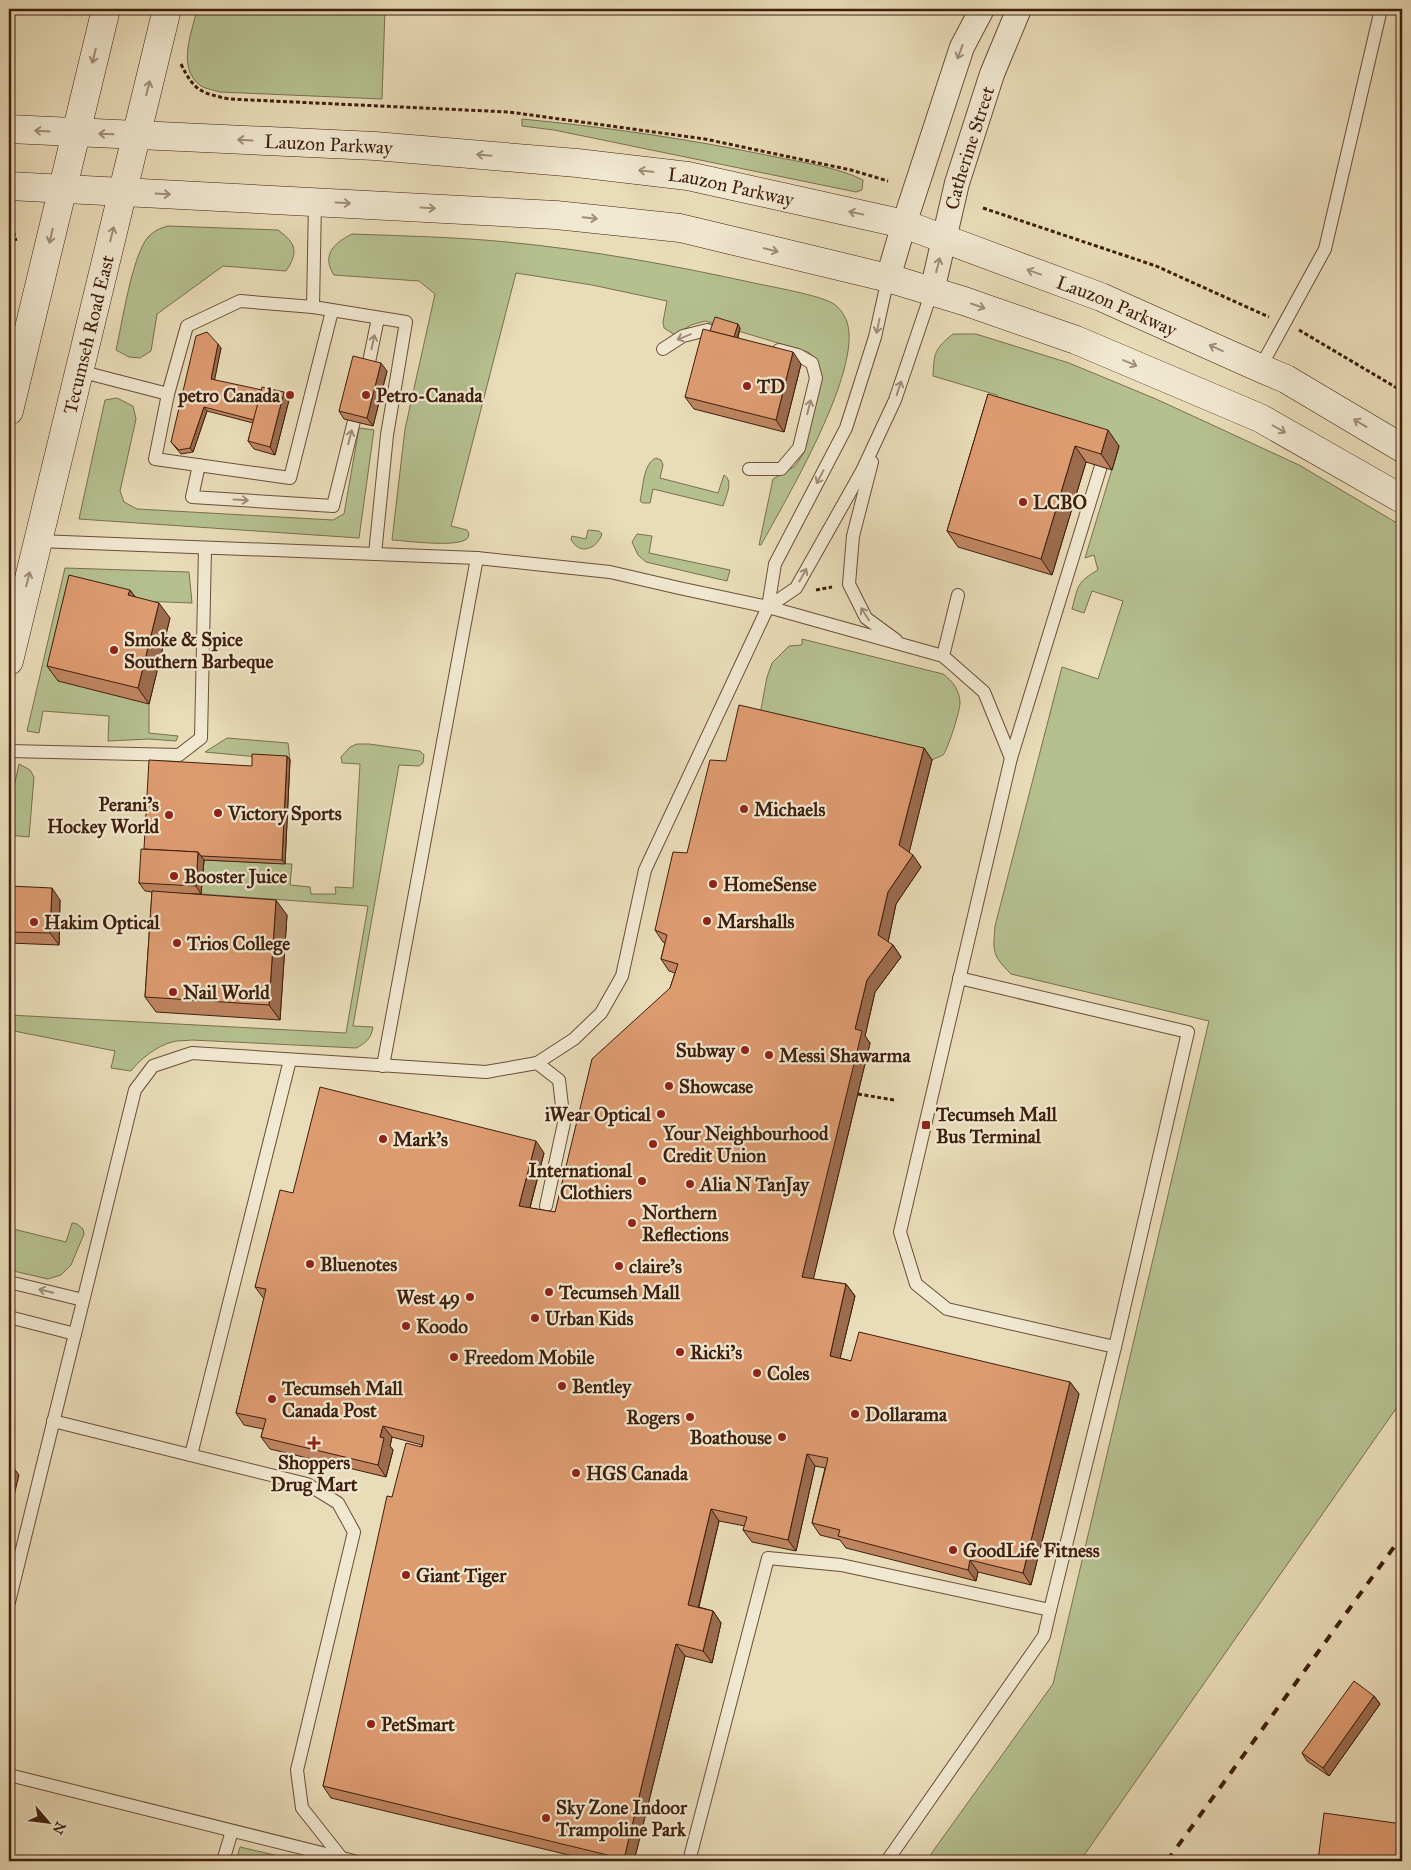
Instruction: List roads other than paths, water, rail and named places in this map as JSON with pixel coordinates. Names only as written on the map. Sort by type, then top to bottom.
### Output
[{"type":"main road","points":[[9,411],[21,341],[62,188],[106,9]]},
{"type":"main road","name":"Tecumseh Road East","points":[[9,661],[167,9]]},
{"type":"main road","name":"Lauzon Parkway","points":[[9,129],[375,146],[577,163],[688,176],[904,224],[1101,297],[1286,379],[1402,448]]},
{"type":"main road","points":[[9,186],[556,215],[680,228],[888,278],[1076,340],[1260,418],[1402,499]]},
{"type":"street","name":"Catherine Street","points":[[888,278],[962,47],[982,9]]},
{"type":"street","name":"Catherine Street","points":[[932,291],[957,183],[992,74],[1019,9]]},
{"type":"lane","points":[[1260,368],[1325,249],[1381,9]]},
{"type":"lane","points":[[313,307],[315,202]]},
{"type":"lane","points":[[9,1602],[135,1090],[153,1066],[192,1053],[486,1072],[537,1063],[574,1038],[601,1013],[622,976],[645,870],[768,608],[775,564],[846,428],[875,337],[888,278]]},
{"type":"lane","points":[[768,608],[796,588],[862,471],[895,400],[932,291]]},
{"type":"lane","points":[[332,310],[290,478],[155,459],[168,394],[187,326],[240,301],[313,307],[332,310],[378,318],[406,322],[387,435],[375,554]]},
{"type":"lane","points":[[368,367],[378,318]]},
{"type":"lane","points":[[663,349],[682,336],[707,330],[734,338]]},
{"type":"lane","points":[[749,469],[781,469],[799,448],[816,378],[812,363],[798,355],[771,348]]},
{"type":"lane","points":[[79,371],[168,394]]},
{"type":"lane","points":[[199,465],[192,497],[333,506],[354,421]]},
{"type":"lane","points":[[880,433],[853,536],[850,584],[866,618],[902,644]]},
{"type":"lane","points":[[1101,466],[1011,758],[900,1232],[916,1284],[947,1309],[1115,1347]]},
{"type":"lane","points":[[38,541],[477,558],[610,572],[768,608],[943,656],[984,692],[1011,758]]},
{"type":"lane","points":[[9,751],[179,755],[201,738],[205,548]]},
{"type":"lane","points":[[383,1066],[477,558]]},
{"type":"lane","points":[[943,656],[958,595]]},
{"type":"lane","points":[[887,1861],[1044,1636],[1115,1347],[1188,1032],[959,978]]},
{"type":"lane","points":[[191,1455],[290,1060]]},
{"type":"lane","points":[[537,1063],[559,1080],[564,1123],[546,1206]]},
{"type":"lane","points":[[9,1282],[83,1300]]},
{"type":"lane","points":[[9,1317],[75,1334]]},
{"type":"lane","points":[[53,1420],[307,1484],[338,1503],[354,1532],[297,1770],[302,1808],[346,1861]]},
{"type":"lane","points":[[689,1861],[768,1558],[841,1565],[1050,1610]]},
{"type":"lane","points":[[9,1775],[346,1861]]},
{"type":"lane","points":[[223,1861],[232,1831]]},
{"type":"railway","points":[[1167,1861],[1402,1536]]},
{"type":"place","name":"TD","points":[[747,386]]},
{"type":"place","name":"petro Canada","points":[[290,395]]},
{"type":"place","name":"Petro-Canada","points":[[366,395]]},
{"type":"place","name":"LCBO","points":[[1023,502]]},
{"type":"place","name":"Smoke & Spice Southern Barbeque","points":[[114,650]]},
{"type":"place","name":"Michaels","points":[[744,809]]},
{"type":"place","name":"Victory Sports","points":[[218,813]]},
{"type":"place","name":"Perani's Hockey World","points":[[169,815]]},
{"type":"place","name":"Booster Juice","points":[[174,876]]},
{"type":"place","name":"HomeSense","points":[[713,884]]},
{"type":"place","name":"Marshalls","points":[[707,921]]},
{"type":"place","name":"Hakim Optical","points":[[34,922]]},
{"type":"place","name":"Trios College","points":[[177,943]]},
{"type":"place","name":"Nail World","points":[[173,992]]},
{"type":"place","name":"Subway","points":[[745,1050]]},
{"type":"place","name":"Messi Shawarma","points":[[769,1055]]},
{"type":"place","name":"Showcase","points":[[669,1086]]},
{"type":"place","name":"iWear Optical","points":[[661,1114]]},
{"type":"place","name":"Tecumseh Mall Bus Terminal","points":[[926,1125]]},
{"type":"place","name":"Mark's","points":[[383,1139]]},
{"type":"place","name":"Your Neighbourhood Credit Union","points":[[653,1144]]},
{"type":"place","name":"International Clothiers","points":[[642,1181]]},
{"type":"place","name":"Alia N TanJay","points":[[690,1184]]},
{"type":"place","name":"Northern Reflections","points":[[632,1223]]},
{"type":"place","name":"Bluenotes","points":[[310,1264]]},
{"type":"place","name":"claire's","points":[[619,1266]]},
{"type":"place","name":"Tecumseh Mall","points":[[549,1292]]},
{"type":"place","name":"West 49","points":[[470,1297]]},
{"type":"place","name":"Urban Kids","points":[[535,1318]]},
{"type":"place","name":"Koodo","points":[[406,1326]]},
{"type":"place","name":"Ricki's","points":[[680,1352]]},
{"type":"place","name":"Freedom Mobile","points":[[454,1357]]},
{"type":"place","name":"Coles","points":[[757,1373]]},
{"type":"place","name":"Bentley","points":[[562,1386]]},
{"type":"place","name":"Tecumseh Mall Canada Post","points":[[272,1399]]},
{"type":"place","name":"Dollarama","points":[[855,1414]]},
{"type":"place","name":"Rogers","points":[[690,1417]]},
{"type":"place","name":"Boathouse","points":[[782,1437]]},
{"type":"place","name":"Shoppers Drug Mart","points":[[314,1443]]},
{"type":"place","name":"HGS Canada","points":[[576,1473]]},
{"type":"place","name":"GoodLife Fitness","points":[[953,1550]]},
{"type":"place","name":"Giant Tiger","points":[[406,1575]]},
{"type":"place","name":"PetSmart","points":[[371,1724]]},
{"type":"place","name":"Sky Zone Indoor Trampoline Park","points":[[546,1818]]}]
